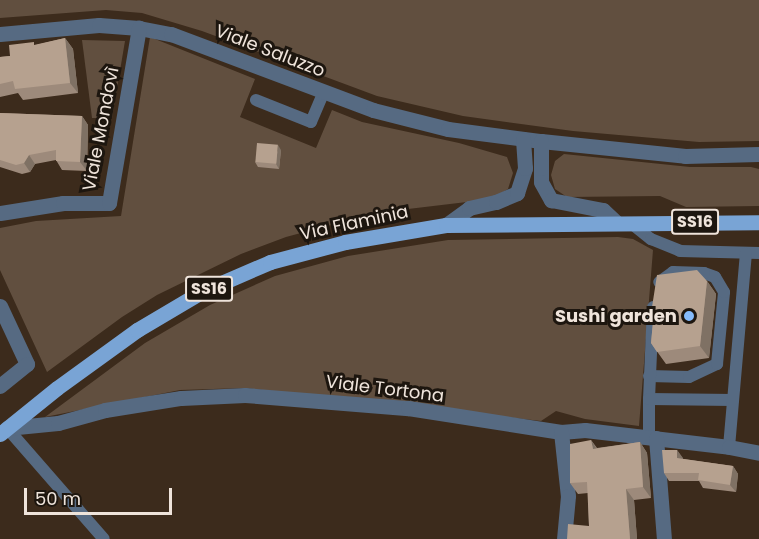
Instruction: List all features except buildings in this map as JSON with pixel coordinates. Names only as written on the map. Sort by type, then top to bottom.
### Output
[{"type":"main road","name":"Via Flaminia","points":[[3,431],[136,330],[203,291],[270,262],[345,242],[446,225],[759,222]]},
{"type":"street","name":"Viale Saluzzo","points":[[0,34],[99,25],[139,28],[171,34],[373,110],[437,126],[523,139],[686,156],[759,154]]},
{"type":"street","name":"Viale Mondovì","points":[[0,213],[63,203],[109,203],[139,28]]},
{"type":"street","points":[[446,225],[469,208],[496,202],[517,193],[525,168],[523,139]]},
{"type":"street","points":[[541,141],[540,182],[551,200],[603,210],[624,223]]},
{"type":"street","points":[[0,306],[27,364],[0,386]]},
{"type":"street","name":"Viale Tortona","points":[[3,431],[58,423],[105,410],[181,398],[245,395],[408,408],[561,432],[585,430],[652,437],[759,453]]},
{"type":"street","points":[[561,432],[568,496],[564,539]]},
{"type":"street","points":[[652,437],[664,539]]},
{"type":"lane","points":[[256,100],[311,122],[324,92]]},
{"type":"lane","points":[[624,223],[651,239],[680,251],[759,254]]},
{"type":"lane","points":[[729,447],[743,325],[746,254]]},
{"type":"lane","points":[[652,437],[649,376],[654,296],[659,281],[673,272],[704,273],[715,278],[724,292],[717,364]]},
{"type":"lane","points":[[649,376],[689,377],[717,364],[738,362]]},
{"type":"lane","points":[[649,399],[735,396]]},
{"type":"lane","points":[[3,431],[104,539]]},
{"type":"shaded area","points":[[0,0],[759,0],[759,141],[699,142],[573,131],[463,116],[377,96],[202,31],[142,13],[106,10],[0,18]]},
{"type":"shaded area","points":[[150,37],[255,79],[240,117],[316,148],[332,110],[362,122],[459,143],[507,157],[513,173],[508,189],[492,199],[408,209],[327,226],[286,237],[241,254],[157,295],[122,317],[47,372],[0,270],[0,228],[36,221],[121,216]]},
{"type":"shaded area","points":[[82,40],[125,41],[112,118],[92,118]]},
{"type":"shaded area","points":[[564,154],[690,167],[759,169],[759,206],[686,207],[660,196],[567,197],[555,189],[551,175],[555,161]]},
{"type":"shaded area","points":[[618,237],[633,239],[653,250],[639,426],[585,419],[556,411],[541,421],[245,388],[180,390],[45,417],[145,343],[210,305],[275,276],[348,256],[448,240]]},
{"type":"place","name":"Sushi garden","points":[[689,316]]}]
